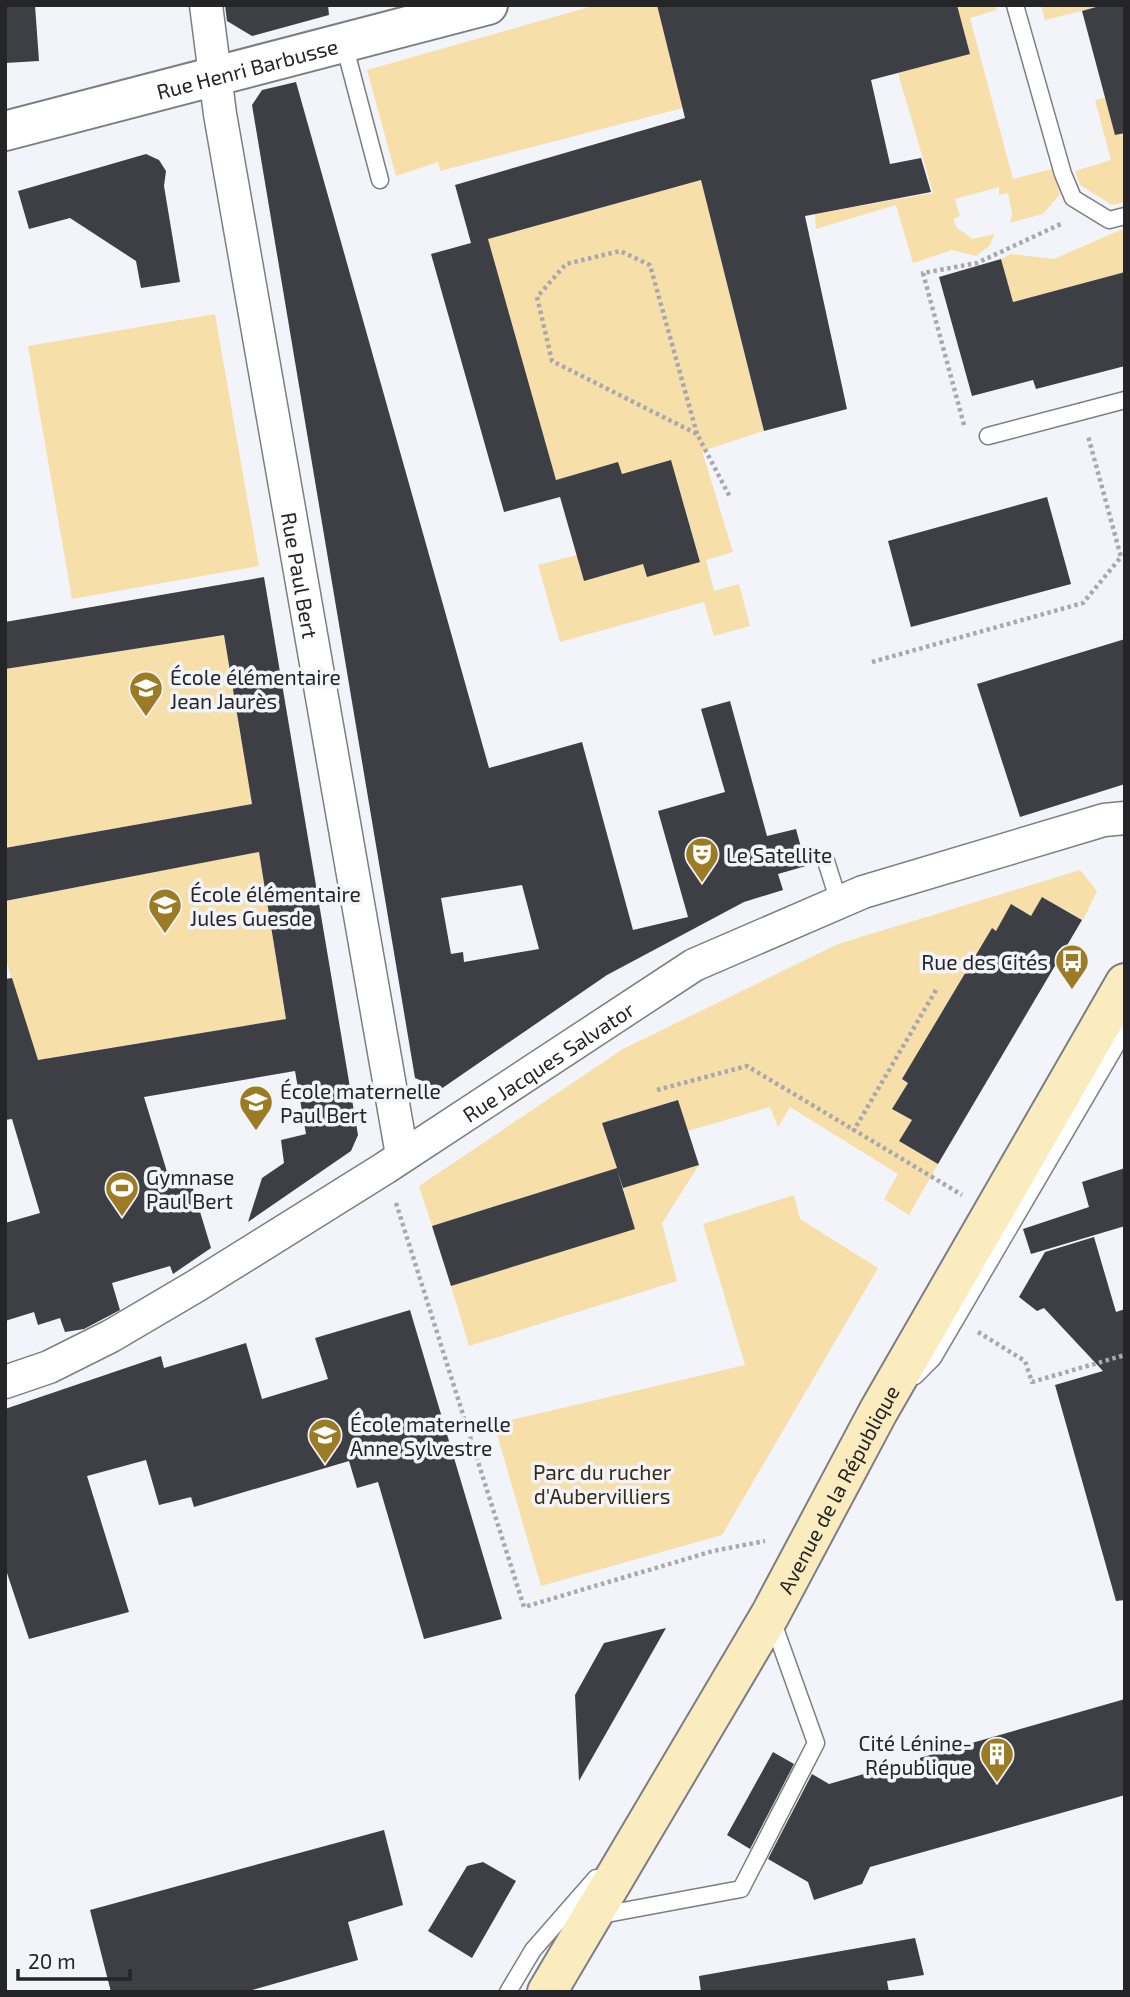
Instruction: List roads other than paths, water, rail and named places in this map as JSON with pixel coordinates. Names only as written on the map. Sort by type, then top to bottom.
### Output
[{"type":"main road","name":"Avenue de la République","points":[[547,1992],[770,1615],[878,1412],[1125,983]]},
{"type":"street","name":"Rue Paul Bert","points":[[206,5],[212,37],[214,77],[393,1161]]},
{"type":"street","name":"Rue Henri Barbusse","points":[[5,131],[488,5]]},
{"type":"street","name":"Rue Jacques Salvator","points":[[5,1382],[49,1367],[111,1336],[393,1161],[694,965],[839,902],[966,860],[1104,820],[1125,818]]},
{"type":"lane","points":[[1015,5],[1063,174],[1073,198],[1109,220],[1125,216]]},
{"type":"lane","points":[[344,44],[380,180]]},
{"type":"lane","points":[[988,436],[1125,400]]},
{"type":"lane","points":[[826,861],[839,902]]},
{"type":"lane","points":[[878,1412],[933,1358],[1125,1030]]},
{"type":"lane","points":[[590,1917],[741,1889],[816,1743],[770,1615]]},
{"type":"lane","points":[[508,1992],[533,1950],[647,1821]]},
{"type":"place","name":"École élémentaire Jean Jaurès","points":[[146,718]]},
{"type":"place","name":"Le Satellite","points":[[702,884]]},
{"type":"place","name":"École élémentaire Jules Guesde","points":[[165,935]]},
{"type":"place","name":"Rue des Cités","points":[[1072,991]]},
{"type":"place","name":"École maternelle Paul Bert","points":[[256,1132]]},
{"type":"place","name":"Gymnase Paul Bert","points":[[122,1218]]},
{"type":"place","name":"École maternelle Anne Sylvestre","points":[[325,1465]]},
{"type":"place","name":"Cité Lénine- République","points":[[997,1784]]},
{"type":"park label","name":"Parc du rucher d'Aubervilliers","points":[[602,1483]]}]
